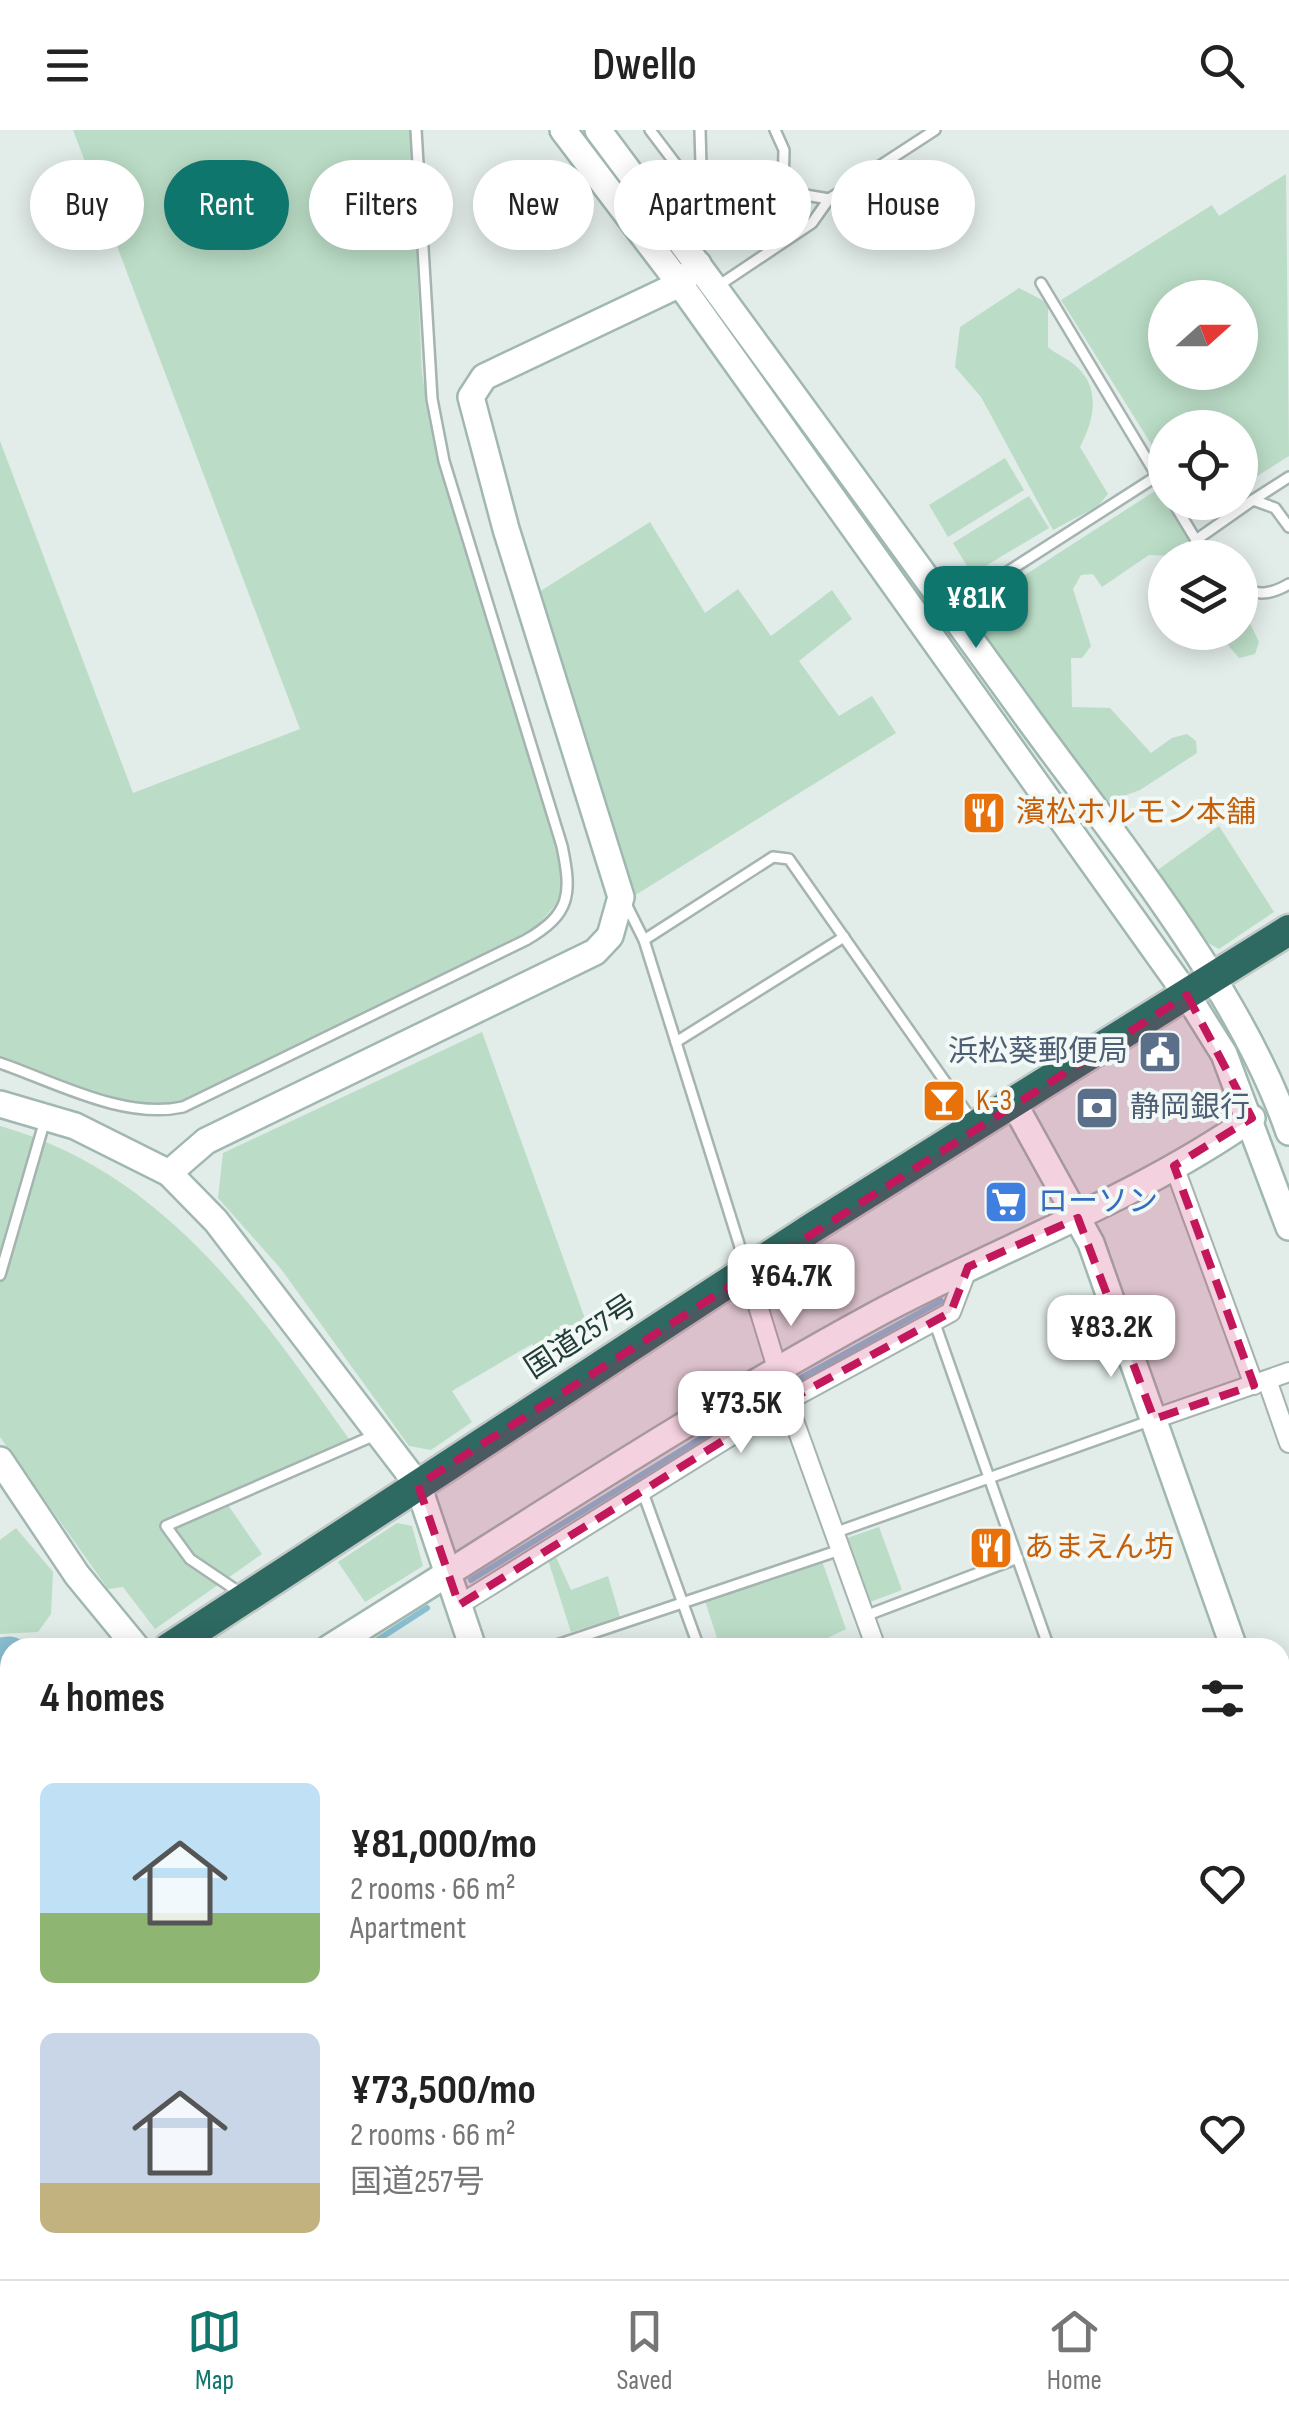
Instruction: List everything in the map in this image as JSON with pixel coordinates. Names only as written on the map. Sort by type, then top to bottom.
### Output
[{"type":"highway","name":"国道257号","points":[[184,1638],[747,1270],[1289,930]]},
{"type":"street","points":[[562,130],[1199,987],[1283,1094],[1289,1132]]},
{"type":"street","points":[[598,130],[949,610],[1199,987],[1252,1118],[1289,1228]]},
{"type":"street","points":[[169,1173],[206,1141],[595,952],[610,936],[621,897],[506,529],[471,396],[484,378],[680,284],[694,258]]},
{"type":"street","points":[[1013,1102],[1078,1218],[1231,1638]]},
{"type":"street","points":[[0,1104],[75,1126],[169,1173],[216,1220],[418,1485],[470,1638]]},
{"type":"street","points":[[346,1638],[538,1514],[778,1369],[968,1267],[1078,1218],[1252,1118]]},
{"type":"street","points":[[1174,1166],[1260,1382],[1289,1443]]},
{"type":"street","points":[[459,1605],[641,1488],[787,1401],[951,1312],[968,1267]]},
{"type":"street","points":[[747,1270],[787,1401],[872,1638]]},
{"type":"street","points":[[1154,1419],[1289,1372]]},
{"type":"street","points":[[0,1460],[77,1574],[129,1638]]},
{"type":"lane","points":[[0,1063],[125,1106],[163,1112],[183,1108],[526,940],[558,916],[566,900],[568,876],[562,846],[444,461],[432,400],[416,130]]},
{"type":"lane","points":[[650,130],[673,160]]},
{"type":"lane","points":[[700,130],[701,160]]},
{"type":"lane","points":[[775,130],[784,160]]},
{"type":"lane","points":[[715,288],[812,223],[830,199],[935,130]]},
{"type":"lane","points":[[811,196],[830,199]]},
{"type":"lane","points":[[694,258],[702,250]]},
{"type":"lane","points":[[1040,283],[1148,461]]},
{"type":"lane","points":[[1258,497],[1289,477]]},
{"type":"lane","points":[[949,610],[1148,482]]},
{"type":"lane","points":[[1258,501],[1276,508],[1289,526]]},
{"type":"lane","points":[[1184,520],[1196,540],[1225,520]]},
{"type":"lane","points":[[1258,594],[1274,593],[1289,584]]},
{"type":"lane","points":[[644,940],[773,857],[789,859],[976,1125]]},
{"type":"lane","points":[[621,897],[644,940],[747,1270]]},
{"type":"lane","points":[[676,1042],[844,938]]},
{"type":"lane","points":[[0,1274],[46,1118]]},
{"type":"lane","points":[[934,1321],[1046,1638]]},
{"type":"lane","points":[[577,1638],[683,1602],[837,1541],[990,1474],[1154,1419]]},
{"type":"lane","points":[[246,1597],[190,1559],[166,1526],[378,1434]]},
{"type":"lane","points":[[641,1488],[696,1638]]},
{"type":"lane","points":[[864,1616],[1018,1558]]},
{"type":"highlighted area","points":[[1187,995],[1252,1118],[1174,1166],[1254,1385],[1154,1419],[1078,1218],[968,1267],[951,1312],[787,1401],[459,1605],[418,1485]]},
{"type":"green space","points":[[73,130],[411,130],[412,160],[309,160],[309,250],[416,250],[422,373],[434,445],[564,874],[559,901],[535,928],[193,1099],[171,1104],[147,1104],[96,1094],[0,1059],[0,441],[133,793],[300,729],[118,250],[144,250],[144,160],[84,160]]},
{"type":"green space","points":[[1286,174],[1289,456],[1258,476],[1258,410],[1148,410],[1148,439],[1061,300],[1212,205],[1219,216]]},
{"type":"green space","points":[[1019,288],[1048,303],[1048,347],[1078,367],[1091,389],[1092,409],[1080,447],[1108,494],[1098,506],[1053,530],[981,397],[955,367],[960,327]]},
{"type":"green space","points":[[1005,458],[1024,490],[948,537],[929,505]]},
{"type":"green space","points":[[1148,495],[1148,520],[1179,520],[1192,540],[1148,540],[1148,556],[1102,587],[1093,574],[1081,575],[1073,589],[1091,646],[1082,658],[1071,658],[1072,707],[1110,708],[1151,753],[1172,738],[1187,734],[1196,741],[1197,753],[1140,790],[1104,803],[980,637],[986,600]]},
{"type":"green space","points":[[1029,496],[1049,528],[972,574],[953,543]]},
{"type":"green space","points":[[650,522],[705,613],[738,589],[771,636],[832,590],[852,619],[799,661],[839,716],[872,696],[896,733],[629,899],[539,592]]},
{"type":"green space","points":[[1232,650],[1256,650],[1255,654],[1239,658]]},
{"type":"green space","points":[[1219,826],[1274,912],[1219,949],[1195,936],[1152,874]]},
{"type":"green space","points":[[482,1032],[593,1341],[546,1373],[532,1344],[452,1391],[472,1422],[431,1450],[409,1446],[281,1269],[218,1198],[223,1153]]},
{"type":"green space","points":[[0,1126],[58,1147],[110,1176],[158,1210],[241,1294],[349,1439],[223,1498],[262,1554],[155,1629],[123,1587],[108,1589],[0,1437]]},
{"type":"green space","points":[[397,1523],[412,1526],[423,1566],[365,1602],[338,1562]]},
{"type":"green space","points":[[879,1527],[902,1590],[870,1602],[847,1538]]},
{"type":"green space","points":[[16,1528],[53,1572],[51,1614],[38,1632],[0,1634],[0,1540]]},
{"type":"green space","points":[[555,1555],[571,1590],[608,1576],[620,1617],[571,1632],[548,1560]]},
{"type":"green space","points":[[822,1561],[846,1629],[828,1638],[717,1638],[705,1601]]},
{"type":"waterway","points":[[471,1580],[781,1389],[941,1301]]},
{"type":"waterway","points":[[380,1638],[427,1608]]},
{"type":"place","name":"濱松ホルモン本舗","points":[[984,813]]},
{"type":"place","name":"浜松葵郵便局","points":[[1160,1052]]},
{"type":"place","name":"K-3","points":[[944,1101]]},
{"type":"place","name":"静岡銀行","points":[[1097,1108]]},
{"type":"place","name":"ローソン","points":[[1006,1202]]},
{"type":"place","name":"あまえん坊","points":[[991,1548]]}]
